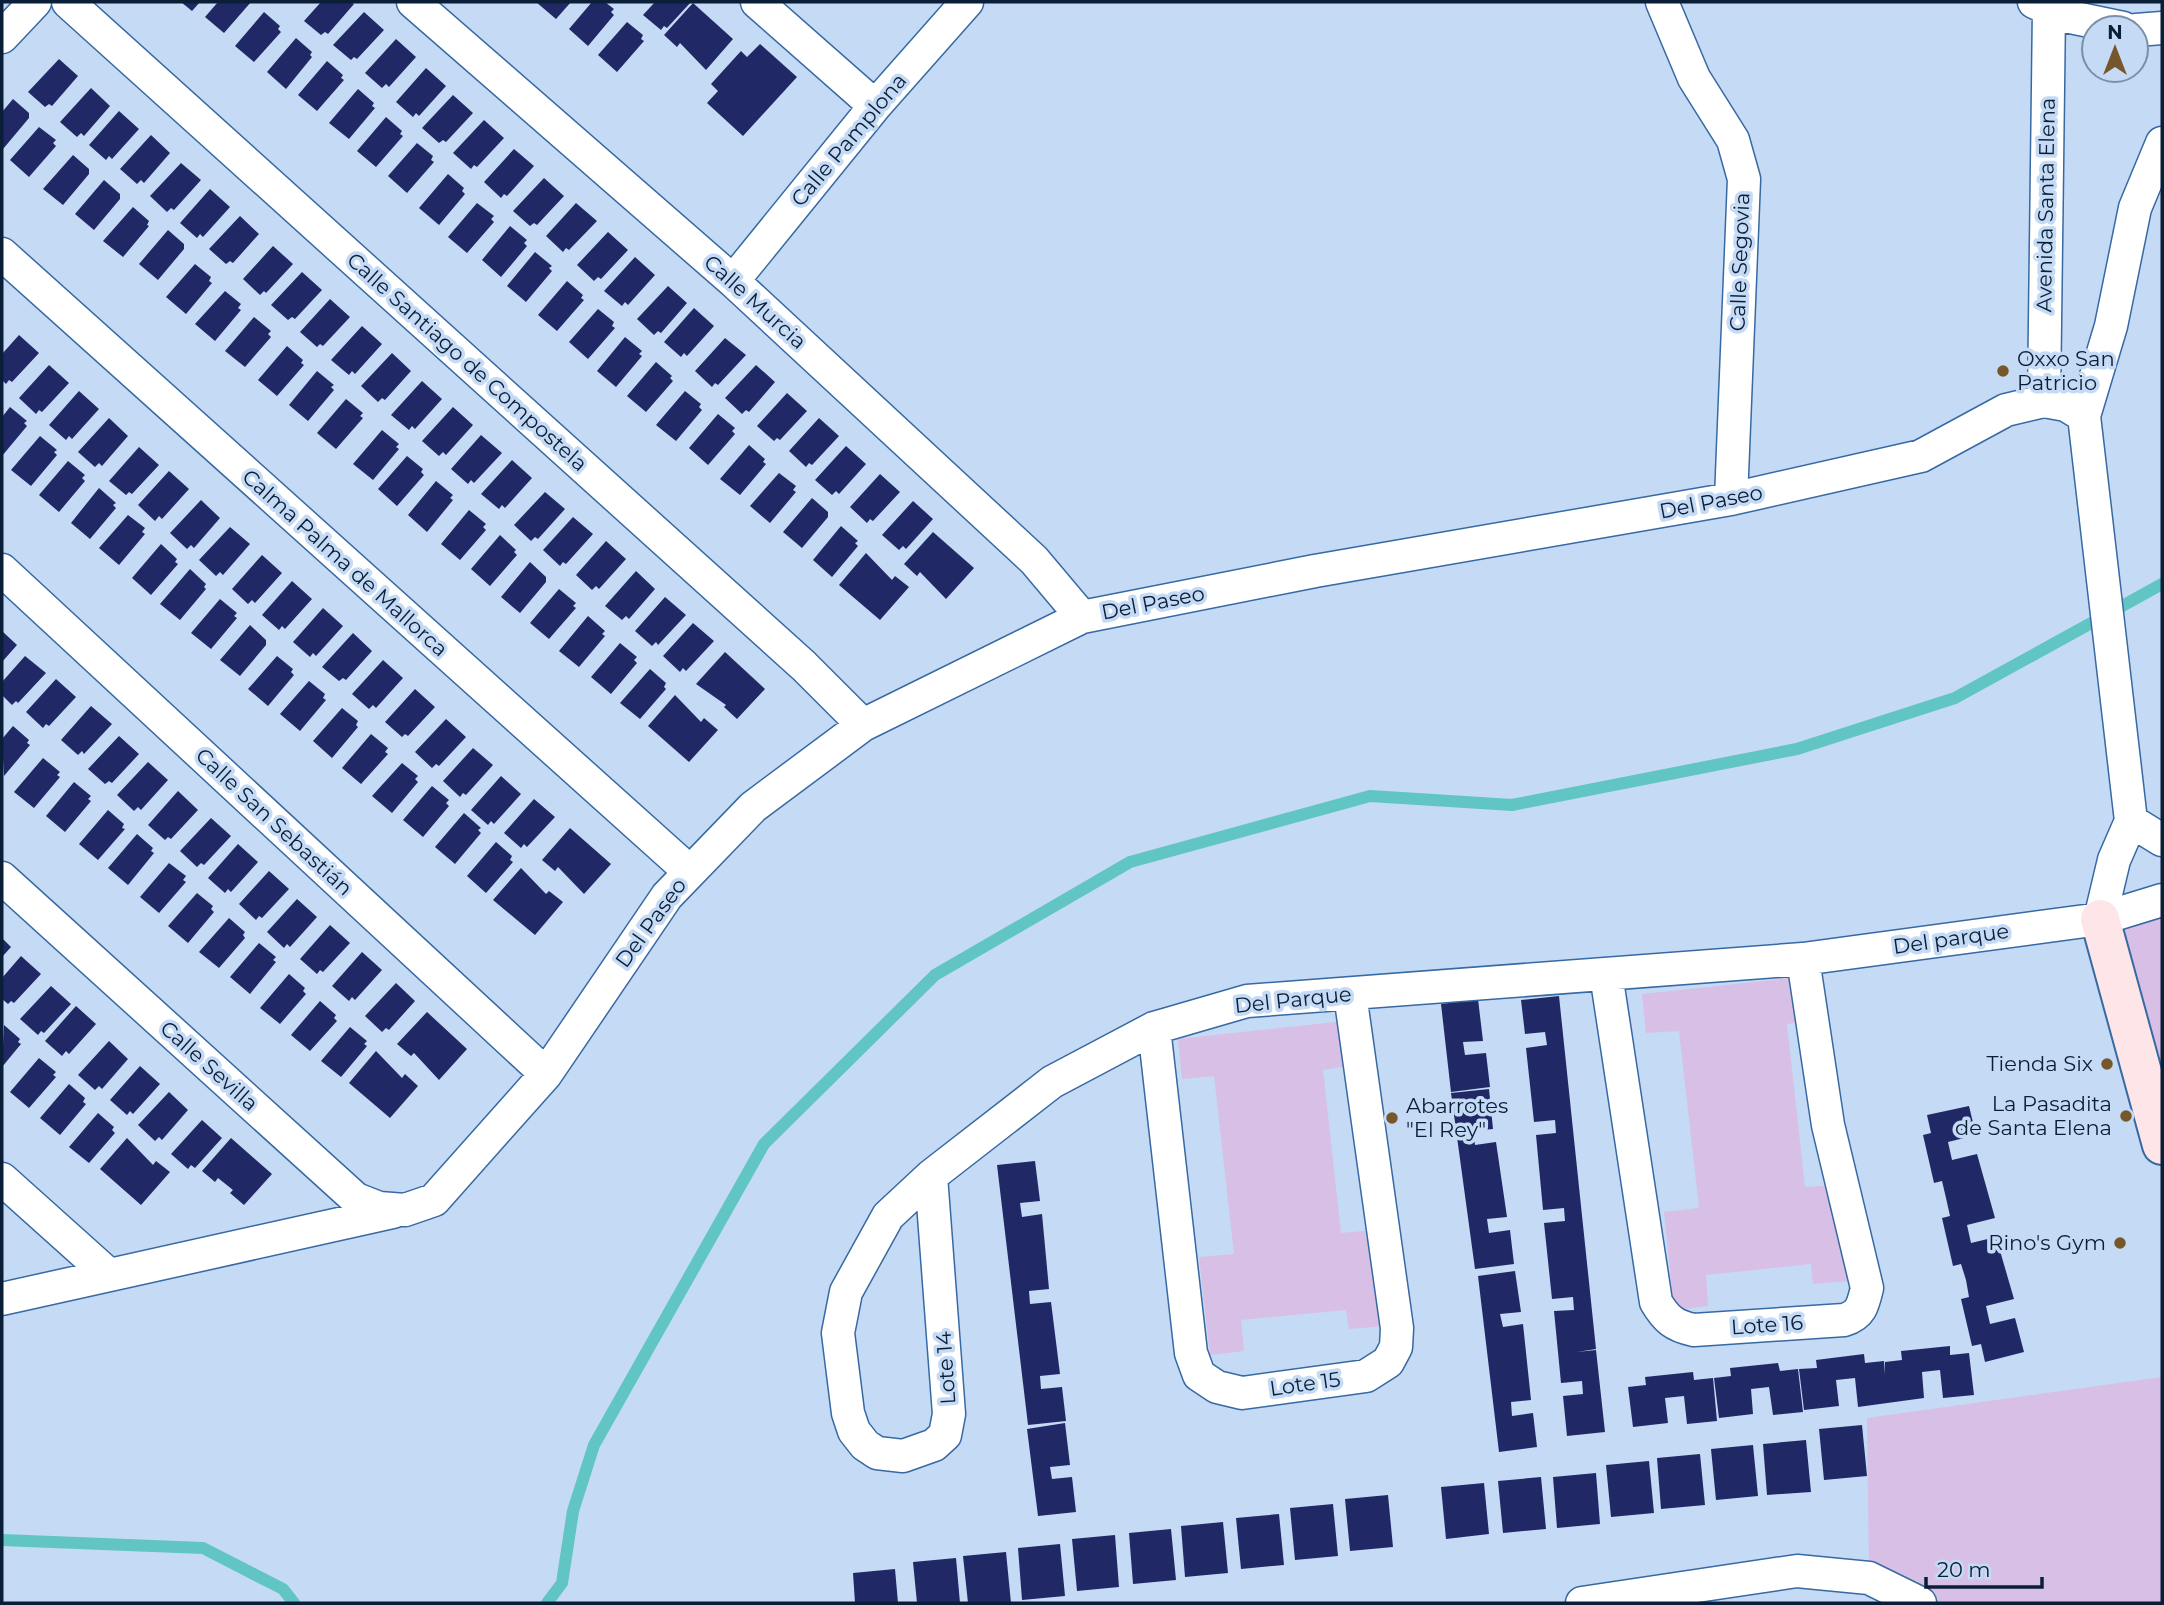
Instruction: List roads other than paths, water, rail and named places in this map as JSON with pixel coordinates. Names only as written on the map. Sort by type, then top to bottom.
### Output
[{"type":"street","points":[[2,37],[35,2]]},
{"type":"street","name":"Calle Santiago de Compostela","points":[[68,2],[793,657],[863,725]]},
{"type":"street","name":"Calle Murcia","points":[[412,2],[733,281],[1034,560],[1082,617]]},
{"type":"street","points":[[757,2],[875,106]]},
{"type":"street","name":"Calle Pamplona","points":[[733,281],[875,106],[967,2]]},
{"type":"street","name":"Calle Segovia","points":[[1661,2],[1694,78],[1732,140],[1744,179],[1731,499]]},
{"type":"street","points":[[2042,5],[2080,19]]},
{"type":"street","name":"Avenida Santa Elena","points":[[2042,5],[2044,401]]},
{"type":"street","points":[[2162,143],[2135,208],[2111,326],[2085,424],[2131,816],[2114,860],[2100,919],[2162,1145]]},
{"type":"street","name":"Calma Palma de Mallorca","points":[[2,254],[689,871]]},
{"type":"street","points":[[2044,401],[2066,405],[2085,424]]},
{"type":"street","name":"Del Paseo","points":[[419,1205],[546,1074],[667,896],[689,871],[753,807],[863,725],[1082,617],[1315,571],[1731,499],[1921,456],[2006,410],[2044,401]]},
{"type":"street","name":"Calle San Sebastián","points":[[2,570],[546,1074]]},
{"type":"street","points":[[2131,816],[2162,840]]},
{"type":"street","name":"Calle Sevilla","points":[[2,878],[356,1199],[379,1209],[419,1205]]},
{"type":"street","name":"Del parque","points":[[1803,960],[2100,919],[2162,900]]},
{"type":"street","name":"Del Parque","points":[[848,1413],[838,1333],[846,1292],[888,1216],[931,1176],[1052,1082],[1154,1028],[1247,1001],[1803,960]]},
{"type":"street","name":"Lote 16","points":[[1606,974],[1656,1302],[1665,1318],[1678,1327],[1694,1330],[1844,1320],[1855,1317],[1863,1307],[1867,1288],[1828,1125],[1803,960]]},
{"type":"street","name":"Lote 15","points":[[1154,1028],[1191,1353],[1199,1375],[1217,1387],[1242,1393],[1366,1376],[1388,1362],[1396,1347],[1396,1328],[1350,993]]},
{"type":"street","name":"Lote 14","points":[[848,1413],[854,1431],[877,1453],[903,1456],[934,1445],[945,1435],[949,1414],[931,1176]]},
{"type":"street","points":[[2,1179],[109,1275]]},
{"type":"street","points":[[2,1299],[419,1205]]},
{"type":"street","points":[[1582,1603],[1797,1571],[1869,1578],[1920,1603]]},
{"type":"waterway","points":[[547,1603],[562,1583],[573,1511],[594,1445],[764,1144],[935,975],[1130,862],[1370,796],[1512,805],[1797,749],[1955,698],[2162,584]]},
{"type":"waterway","points":[[2,1540],[203,1548],[283,1589],[294,1603]]},
{"type":"place","name":"Oxxo San Patricio","points":[[2003,371]]},
{"type":"place","name":"Tienda Six","points":[[2107,1064]]},
{"type":"place","name":"La Pasadita de Santa Elena","points":[[2126,1116]]},
{"type":"place","name":"Abarrotes \"El Rey\"","points":[[1392,1118]]},
{"type":"place","name":"Rino's Gym","points":[[2120,1243]]}]
